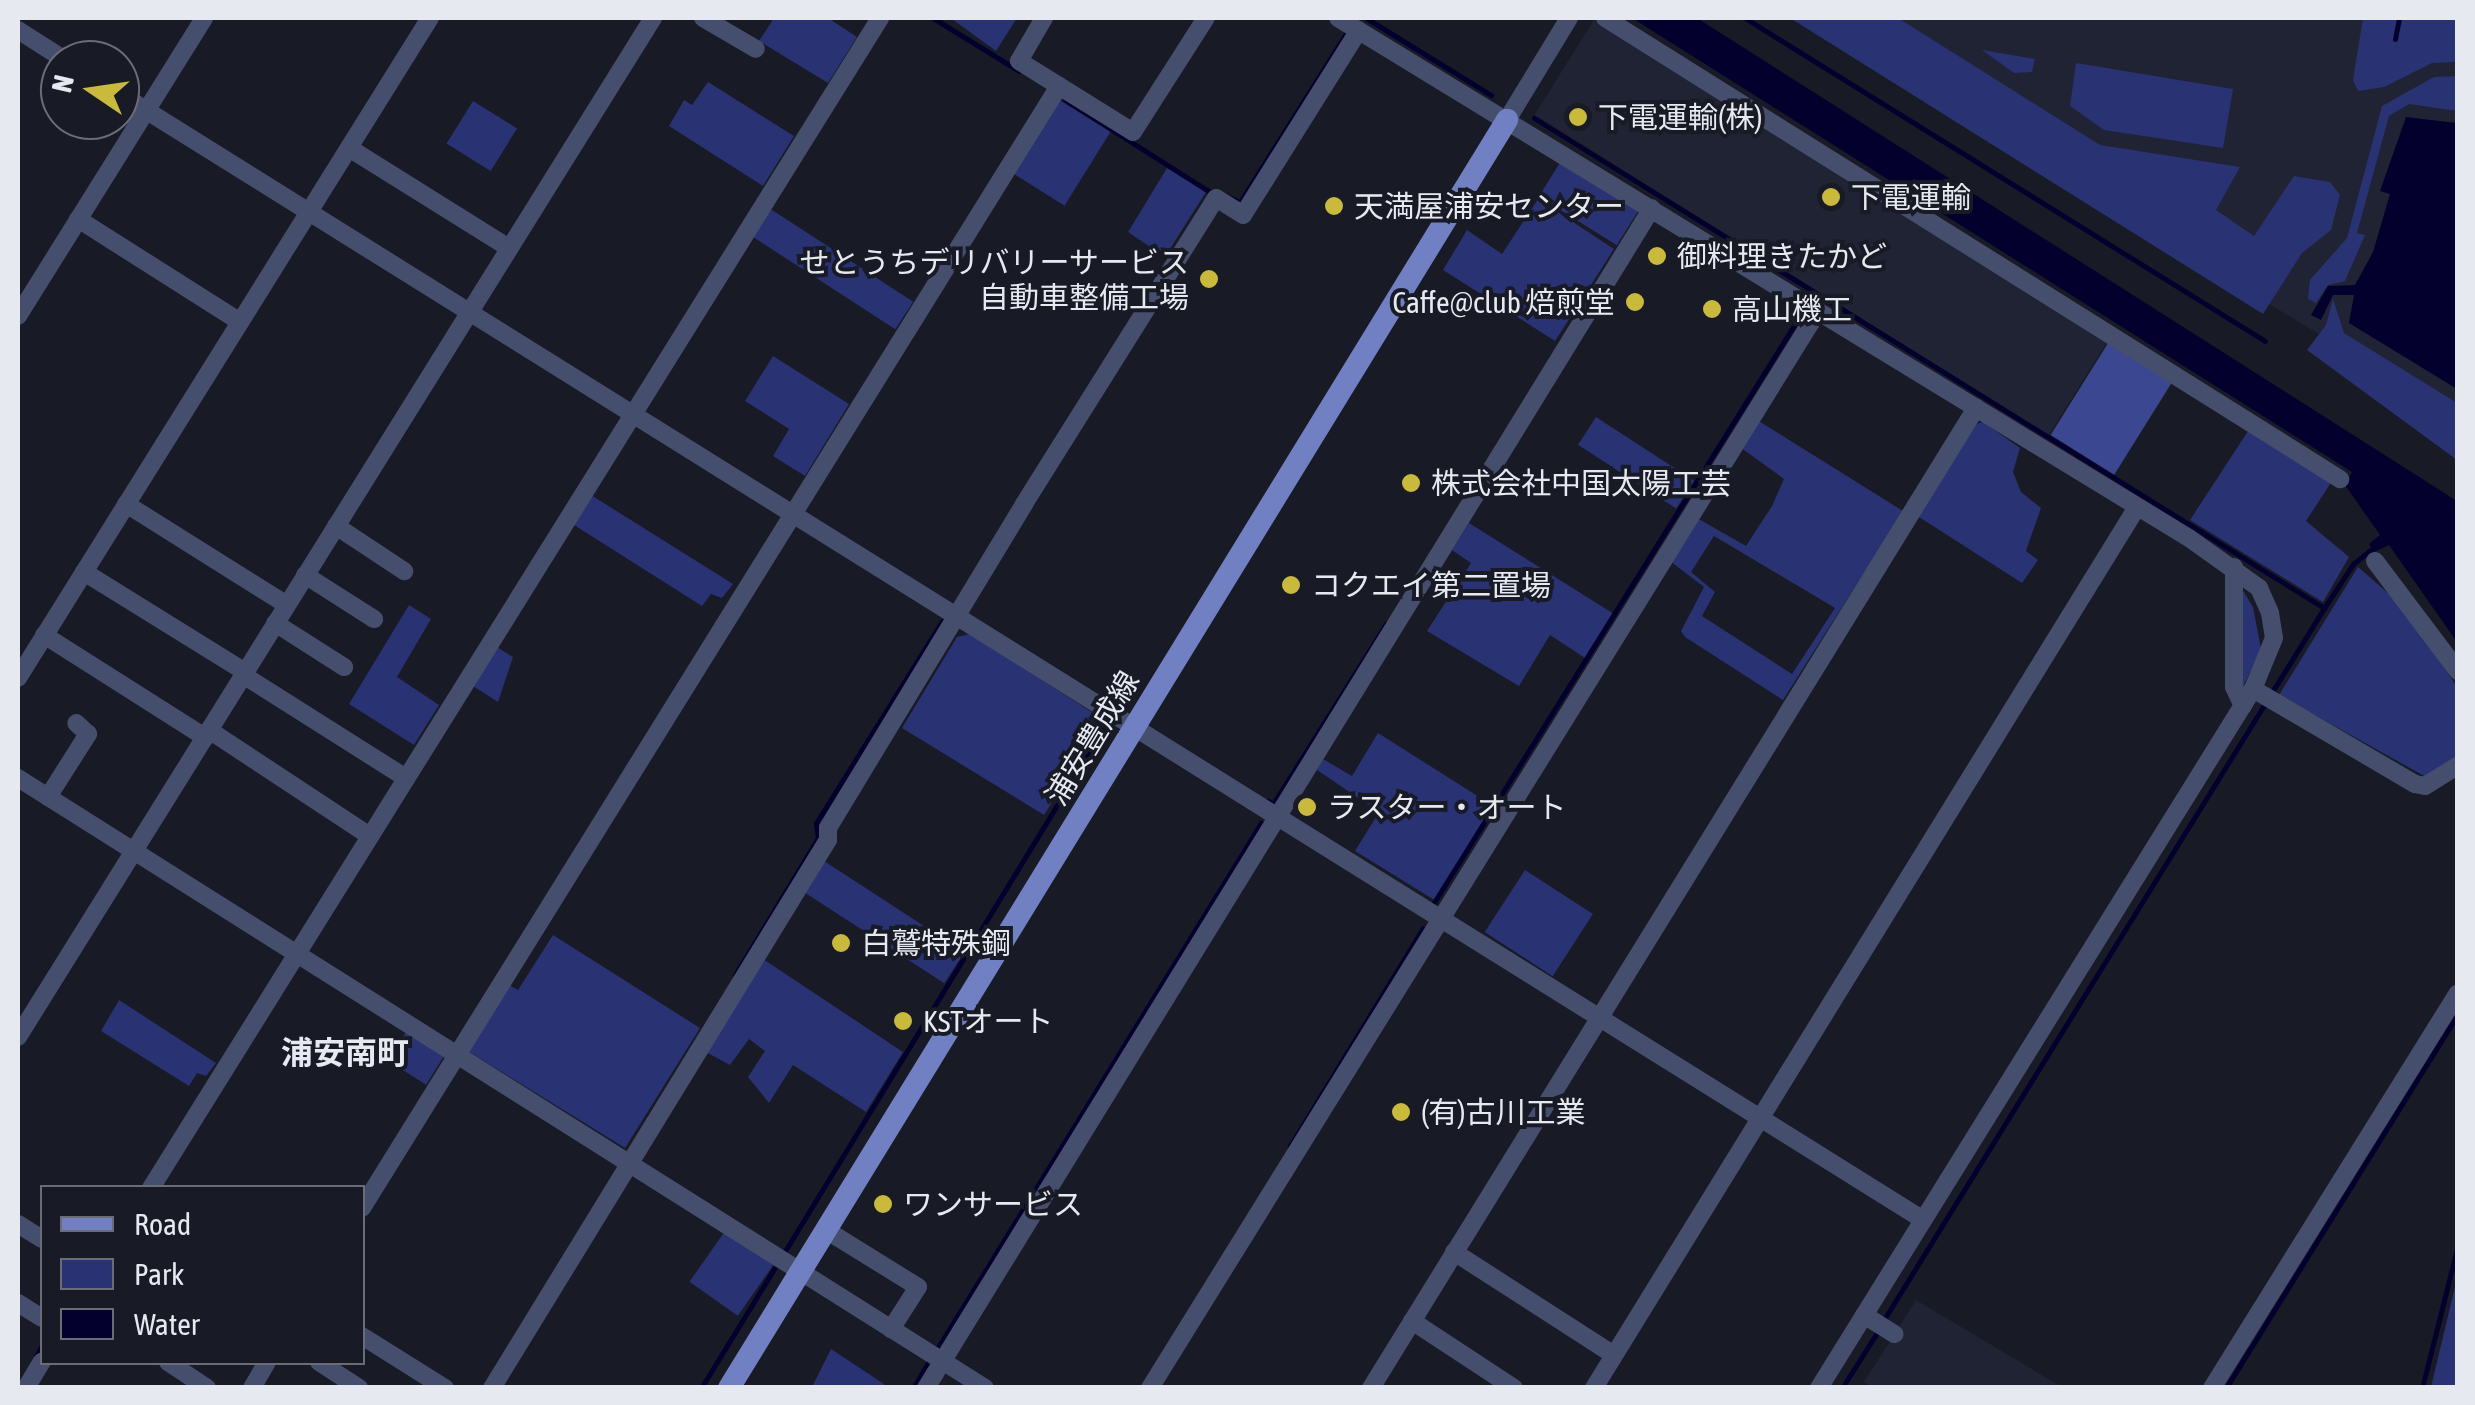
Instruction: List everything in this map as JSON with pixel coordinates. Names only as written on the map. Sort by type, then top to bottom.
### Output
[{"type":"main road","name":"浦安豊成線","points":[[729,1388],[1507,120]]},
{"type":"street","points":[[18,316],[204,18]]},
{"type":"street","points":[[18,678],[237,320],[430,18]]},
{"type":"street","points":[[18,1038],[202,733],[275,624],[283,602],[305,575],[468,313],[505,246],[653,18]]},
{"type":"street","points":[[703,18],[756,50]]},
{"type":"street","points":[[153,1185],[402,776],[880,18]]},
{"type":"street","points":[[1044,18],[1019,61],[1133,132],[1206,18]]},
{"type":"street","points":[[1338,18],[2234,568],[2259,588],[2270,613],[2274,638],[2262,694],[2243,706],[1922,1220],[1879,1325],[1819,1388]]},
{"type":"street","points":[[1507,120],[1569,18]]},
{"type":"street","points":[[1605,18],[2340,479]]},
{"type":"street","points":[[492,1388],[957,617],[1216,198],[1243,215],[1359,30]]},
{"type":"street","points":[[365,1203],[1060,86]]},
{"type":"street","points":[[140,106],[1922,1220]]},
{"type":"street","points":[[348,148],[505,246]]},
{"type":"street","points":[[926,1388],[1652,208]]},
{"type":"street","points":[[78,219],[237,320]]},
{"type":"street","points":[[1150,1388],[1818,311]]},
{"type":"street","points":[[1371,1388],[1976,408]]},
{"type":"street","points":[[126,504],[283,602]]},
{"type":"street","points":[[1594,1388],[2136,507]]},
{"type":"street","points":[[336,526],[404,571]]},
{"type":"street","points":[[2375,561],[2458,671]]},
{"type":"street","points":[[2234,568],[2234,687],[2243,706]]},
{"type":"street","points":[[84,572],[402,776]]},
{"type":"street","points":[[305,575],[374,619]]},
{"type":"street","points":[[275,624],[344,667]]},
{"type":"street","points":[[44,634],[367,833]]},
{"type":"street","points":[[2262,694],[2415,784],[2424,786],[2458,765]]},
{"type":"street","points":[[48,796],[88,734],[76,723]]},
{"type":"street","points":[[18,778],[986,1388]]},
{"type":"street","points":[[2212,1388],[2458,993]]},
{"type":"street","points":[[18,1224],[40,1238]]},
{"type":"street","points":[[826,1230],[918,1287],[892,1329]]},
{"type":"street","points":[[1454,1252],[1614,1355]]},
{"type":"street","points":[[18,1302],[40,1317]]},
{"type":"street","points":[[1412,1321],[1514,1388]]},
{"type":"street","points":[[365,1338],[445,1388]]},
{"type":"street","points":[[18,1382],[26,1387],[40,1364]]},
{"type":"street","points":[[173,1365],[208,1388]]},
{"type":"street","points":[[252,1388],[265,1365]]},
{"type":"street","points":[[324,1365],[360,1388]]},
{"type":"shaded area","points":[[1595,18],[2109,339],[2049,436],[1535,115]]},
{"type":"shaded area","points":[[1798,18],[2457,18],[2457,418]]},
{"type":"shaded area","points":[[2110,340],[2174,380],[2114,475],[2051,435]]},
{"type":"shaded area","points":[[1916,1300],[2062,1387],[1873,1388],[1864,1382]]},
{"type":"green space","points":[[774,18],[828,18],[857,37],[828,83],[759,41]]},
{"type":"green space","points":[[953,18],[1017,18],[996,51],[952,19]]},
{"type":"green space","points":[[1790,18],[1898,18],[2100,145],[2240,167],[2216,210],[2254,236],[2294,176],[2330,182],[2340,195],[2331,230],[2302,253],[2263,314]]},
{"type":"green space","points":[[2363,18],[2457,18],[2457,62],[2432,63],[2384,87],[2358,91],[2353,80]]},
{"type":"green space","points":[[1982,50],[2035,59],[2032,72],[2014,73]]},
{"type":"green space","points":[[2076,63],[2233,89],[2223,148],[2104,130],[2070,106]]},
{"type":"green space","points":[[2457,76],[2457,111],[2409,104],[2389,116],[2357,233],[2365,235],[2345,281],[2328,285],[2316,303],[2308,299],[2310,280],[2347,238],[2382,106],[2434,77]]},
{"type":"green space","points":[[708,82],[794,136],[763,186],[669,126],[684,100],[692,105]]},
{"type":"green space","points":[[1058,99],[1111,132],[1064,206],[1012,173]]},
{"type":"green space","points":[[473,101],[517,129],[491,171],[447,143]]},
{"type":"green space","points":[[1561,161],[1639,210],[1617,245],[1539,197]]},
{"type":"green space","points":[[1167,168],[1206,192],[1168,252],[1159,253],[1128,232]]},
{"type":"green space","points":[[1538,199],[1614,249],[1555,341],[1443,270],[1467,230],[1502,254]]},
{"type":"green space","points":[[769,208],[913,302],[895,329],[751,236]]},
{"type":"green space","points":[[2333,299],[2344,333],[2457,403],[2457,460],[2307,350],[2326,325]]},
{"type":"green space","points":[[773,356],[849,404],[805,476],[773,456],[789,429],[745,401]]},
{"type":"green space","points":[[1596,417],[1694,481],[1676,508],[1578,445]]},
{"type":"green space","points":[[1757,420],[1903,511],[1783,700],[1681,631],[1704,587],[1670,561],[1697,518],[1746,546],[1784,479],[1740,447]],"holes":[[[1714,536],[1835,608],[1792,674],[1702,616],[1715,592],[1691,572]]]},
{"type":"green space","points":[[1983,422],[2020,448],[2013,472],[2021,492],[2041,508],[2026,551],[2038,560],[2022,583],[1919,517],[1973,425]]},
{"type":"green space","points":[[2250,428],[2332,481],[2306,521],[2349,557],[2323,602],[2190,520]]},
{"type":"green space","points":[[591,495],[733,584],[722,598],[711,594],[702,606],[574,525]]},
{"type":"green space","points":[[1469,523],[1614,614],[1585,658],[1550,635],[1519,686],[1427,631],[1471,563],[1452,550]]},
{"type":"green space","points":[[2358,567],[2404,607],[2457,687],[2457,756],[2426,777],[2279,695]]},
{"type":"green space","points":[[2239,584],[2253,607],[2261,649],[2243,687]]},
{"type":"green space","points":[[409,605],[431,619],[397,677],[439,705],[414,745],[349,704]]},
{"type":"green space","points":[[970,634],[1104,720],[1044,815],[902,728],[957,637]]},
{"type":"green space","points":[[497,647],[513,657],[498,702],[473,686]]},
{"type":"green space","points":[[1378,733],[1495,807],[1436,901],[1355,851],[1379,812],[1317,770],[1323,759],[1352,776]]},
{"type":"green space","points":[[821,859],[964,952],[944,983],[801,890]]},
{"type":"green space","points":[[1525,870],[1593,914],[1553,976],[1485,932]]},
{"type":"green space","points":[[553,935],[700,1028],[625,1148],[468,1051],[509,985],[518,990]]},
{"type":"green space","points":[[763,959],[903,1052],[866,1112],[793,1065],[769,1103],[748,1077],[765,1051],[749,1039],[730,1065],[704,1051]]},
{"type":"green space","points":[[119,1000],[216,1063],[206,1076],[197,1073],[189,1086],[101,1031]]},
{"type":"green space","points":[[406,1032],[444,1056],[426,1085],[388,1061]]},
{"type":"green space","points":[[725,1231],[773,1265],[738,1316],[689,1282]]},
{"type":"green space","points":[[2457,1278],[2457,1387],[2431,1387]]},
{"type":"green space","points":[[831,1349],[884,1384],[882,1387],[812,1387]]},
{"type":"water","points":[[1632,18],[1697,18],[2457,501],[2457,642],[2389,545],[2374,552],[2369,544],[2380,535],[2345,485],[2352,472]]},
{"type":"water","points":[[2406,117],[2457,123],[2457,389],[2349,323],[2354,295],[2333,295],[2321,320],[2311,315],[2328,286],[2355,285],[2373,252],[2390,194],[2380,191]]},
{"type":"waterway","points":[[933,18],[1019,71]]},
{"type":"waterway","points":[[1366,18],[1491,95]]},
{"type":"waterway","points":[[1745,18],[2265,341]]},
{"type":"waterway","points":[[2395,39],[2399,18]]},
{"type":"waterway","points":[[1216,191],[1240,202],[1347,32]]},
{"type":"waterway","points":[[1065,100],[1210,192]]},
{"type":"waterway","points":[[1534,118],[2324,608]]},
{"type":"waterway","points":[[1433,904],[1801,314]]},
{"type":"waterway","points":[[1883,1321],[2324,608],[2353,564],[2375,546]]},
{"type":"waterway","points":[[735,975],[818,838],[816,823],[942,621]]},
{"type":"waterway","points":[[1268,801],[1273,804],[1386,624]]},
{"type":"waterway","points":[[785,1251],[1107,723]]},
{"type":"waterway","points":[[937,1349],[1261,823]]},
{"type":"waterway","points":[[1290,1146],[1423,928]]},
{"type":"waterway","points":[[2226,1388],[2458,1014]]},
{"type":"waterway","points":[[2422,1388],[2458,1245]]},
{"type":"waterway","points":[[701,1388],[774,1269]]},
{"type":"waterway","points":[[1842,1388],[1878,1331]]},
{"type":"waterway","points":[[36,1356],[40,1349]]},
{"type":"waterway","points":[[913,1388],[928,1363]]},
{"type":"place","name":"下電運輸(株)","points":[[1578,117]]},
{"type":"place","name":"下電運輸","points":[[1831,197]]},
{"type":"place","name":"天満屋浦安センター","points":[[1334,206]]},
{"type":"place","name":"御料理きたかど","points":[[1657,256]]},
{"type":"place","name":"せとうちデリバリーサービス 自動車整備工場","points":[[1209,279]]},
{"type":"place","name":"Caffe@club 焙煎堂","points":[[1635,302]]},
{"type":"place","name":"高山機工","points":[[1712,309]]},
{"type":"place","name":"株式会社中国太陽工芸","points":[[1411,483]]},
{"type":"place","name":"コクエイ第二置場","points":[[1291,585]]},
{"type":"place","name":"ラスター・オート","points":[[1307,807]]},
{"type":"place","name":"白鷲特殊鋼","points":[[841,943]]},
{"type":"place","name":"KSTオート","points":[[903,1021]]},
{"type":"place","name":"(有)古川工業","points":[[1401,1112]]},
{"type":"place","name":"ワンサービス","points":[[883,1204]]},
{"type":"district","name":"浦安南町","points":[[345,1053]]}]
